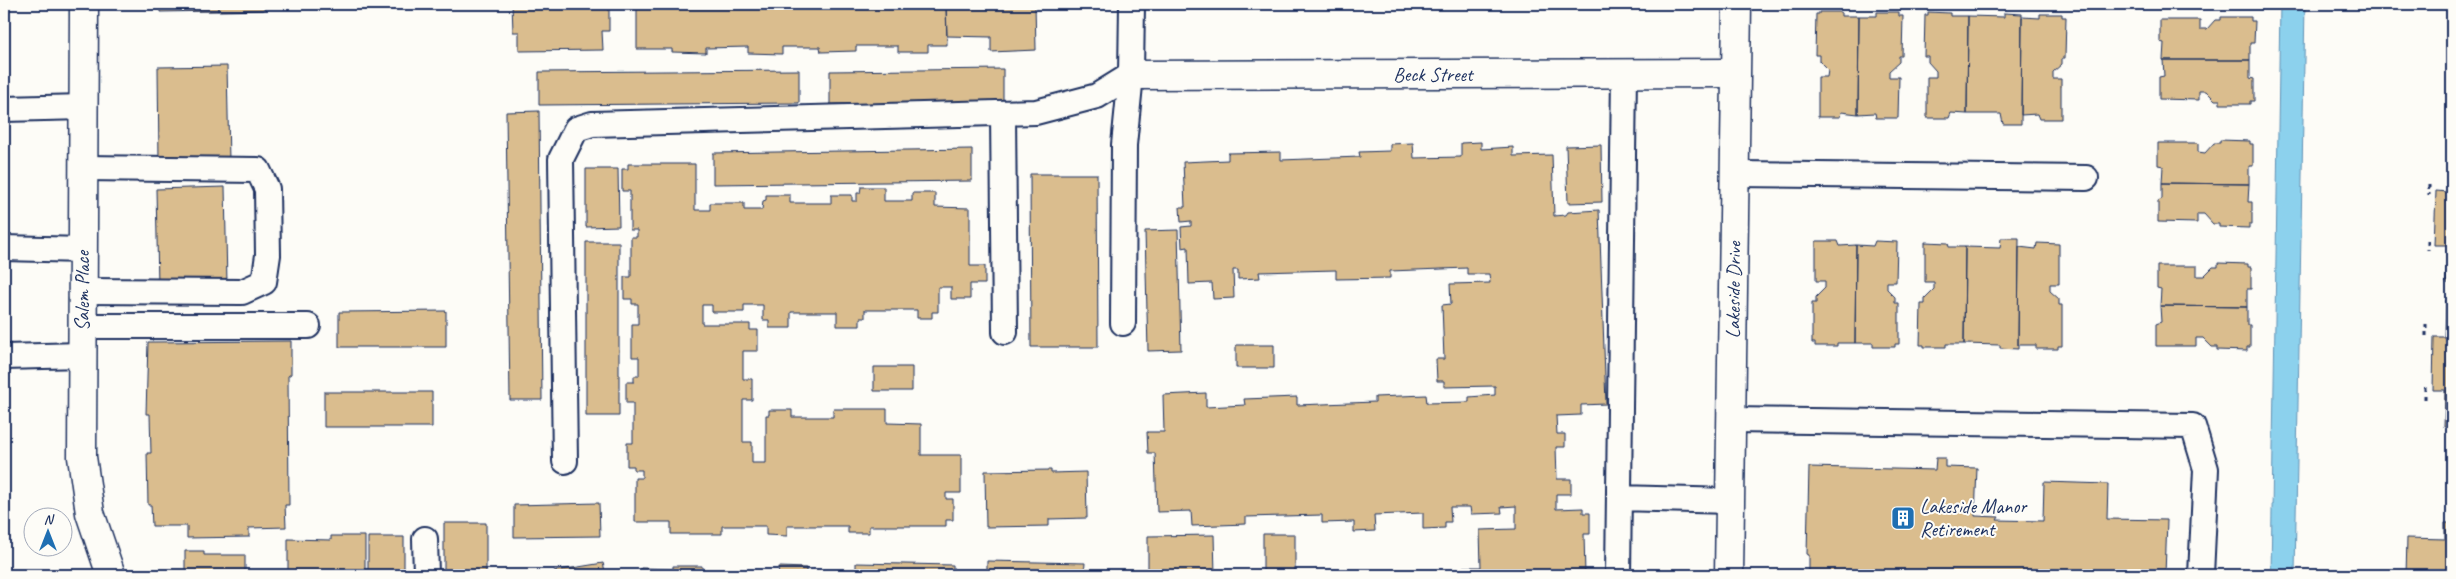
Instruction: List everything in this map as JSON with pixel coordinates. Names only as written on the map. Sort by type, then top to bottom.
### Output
[{"type":"street","name":"Salem Place","points":[[84,4],[82,457],[90,513],[111,575]]},
{"type":"street","name":"Lakeside Drive","points":[[1729,575],[1737,4]]},
{"type":"street","name":"Beck Street","points":[[1132,75],[1735,73]]},
{"type":"lane","points":[[1123,323],[1124,145],[1132,75],[1132,4]]},
{"type":"lane","points":[[1618,575],[1624,73]]},
{"type":"lane","points":[[565,461],[561,159],[576,129],[592,124],[1036,112],[1097,96],[1132,75]]},
{"type":"lane","points":[[4,109],[84,107]]},
{"type":"lane","points":[[1004,113],[1005,332]]},
{"type":"lane","points":[[83,168],[258,170],[268,189],[268,255],[264,282],[242,292],[83,291]]},
{"type":"lane","points":[[1734,174],[2086,178]]},
{"type":"lane","points":[[4,248],[83,250]]},
{"type":"lane","points":[[82,326],[308,326]]},
{"type":"lane","points":[[4,357],[82,355]]},
{"type":"lane","points":[[1731,420],[2193,426],[2206,468],[2201,575]]},
{"type":"lane","points":[[1618,498],[1730,501]]},
{"type":"lane","points":[[425,539],[426,575]]},
{"type":"path","points":[[2429,186],[2429,195]]},
{"type":"path","points":[[2428,241],[2428,250]]},
{"type":"path","points":[[2426,322],[2426,336]]},
{"type":"path","points":[[2425,386],[2425,399]]},
{"type":"water","points":[[2280,4],[2305,4],[2295,575],[2271,575]]},
{"type":"building","points":[[160,4],[218,4],[218,11],[160,12]]},
{"type":"building","points":[[218,4],[264,4],[264,10],[218,11]]},
{"type":"building","points":[[512,4],[609,4],[609,31],[602,31],[603,50],[519,51],[519,32],[513,32]]},
{"type":"building","points":[[637,4],[946,4],[947,45],[928,45],[928,52],[898,52],[898,46],[856,46],[856,51],[821,52],[820,47],[782,47],[782,54],[748,53],[748,47],[706,48],[706,53],[672,52],[672,49],[637,49]]},
{"type":"building","points":[[946,4],[1035,4],[1036,50],[991,52],[991,37],[947,36]]},
{"type":"building","points":[[1561,4],[1653,4],[1653,7],[1561,9]]},
{"type":"building","points":[[1819,12],[1841,12],[1841,16],[1859,16],[1858,114],[1841,112],[1840,117],[1818,117],[1818,77],[1827,77],[1828,70],[1819,61],[1819,55],[1815,55],[1816,14],[1819,14]]},
{"type":"building","points":[[1877,12],[1899,12],[1899,16],[1903,16],[1902,56],[1899,56],[1899,62],[1889,71],[1889,77],[1899,77],[1898,118],[1876,118],[1875,113],[1858,114],[1859,16],[1877,16]]},
{"type":"building","points":[[1928,12],[1950,13],[1950,16],[1968,16],[1967,114],[1951,113],[1949,118],[1927,118],[1927,77],[1936,77],[1936,71],[1928,62],[1928,56],[1924,56],[1925,15],[1928,15]]},
{"type":"building","points":[[2004,13],[2022,14],[2021,124],[2003,124],[2001,114],[1967,114],[1968,16],[2004,17]]},
{"type":"building","points":[[2040,14],[2062,14],[2062,17],[2066,17],[2065,58],[2062,58],[2062,64],[2053,72],[2053,79],[2061,79],[2061,119],[2039,119],[2037,114],[2021,115],[2022,17],[2040,18]]},
{"type":"building","points":[[2221,17],[2251,17],[2251,21],[2255,21],[2254,43],[2250,43],[2250,60],[2163,60],[2164,43],[2160,42],[2160,20],[2200,20],[2200,29],[2207,29],[2215,20],[2221,20]]},
{"type":"building","points":[[2163,60],[2250,60],[2250,78],[2254,79],[2254,101],[2250,101],[2250,104],[2220,104],[2220,100],[2215,100],[2206,91],[2199,91],[2199,100],[2159,99],[2159,77],[2164,76]]},
{"type":"building","points":[[227,66],[229,161],[159,162],[158,67]]},
{"type":"building","points":[[1003,69],[1003,102],[830,104],[830,71]]},
{"type":"building","points":[[799,70],[799,103],[539,105],[539,72]]},
{"type":"building","points":[[539,111],[542,400],[510,400],[506,112]]},
{"type":"building","points":[[2220,140],[2250,141],[2250,144],[2253,144],[2253,166],[2249,166],[2249,184],[2162,183],[2163,166],[2158,165],[2158,143],[2198,143],[2198,152],[2205,153],[2214,143],[2220,143]]},
{"type":"building","points":[[1481,142],[1481,149],[1513,147],[1513,156],[1552,155],[1554,216],[1566,215],[1568,212],[1599,210],[1606,404],[1581,405],[1581,415],[1556,416],[1557,434],[1565,434],[1565,447],[1556,447],[1557,479],[1571,479],[1571,494],[1556,494],[1556,509],[1583,508],[1583,513],[1590,513],[1590,534],[1584,534],[1585,575],[1463,575],[1463,567],[1481,567],[1480,530],[1516,529],[1516,506],[1501,507],[1502,513],[1471,514],[1470,507],[1450,507],[1451,522],[1445,522],[1445,528],[1423,529],[1423,513],[1374,515],[1375,531],[1354,532],[1354,522],[1322,523],[1322,515],[1246,517],[1246,524],[1192,526],[1191,511],[1157,512],[1155,453],[1148,453],[1147,432],[1164,432],[1163,395],[1206,393],[1206,407],[1245,405],[1244,399],[1297,397],[1297,405],[1375,402],[1375,397],[1426,395],[1427,403],[1469,402],[1469,397],[1495,395],[1495,386],[1444,387],[1444,381],[1437,381],[1436,359],[1444,359],[1442,305],[1451,304],[1450,284],[1490,283],[1489,274],[1467,274],[1467,268],[1390,271],[1390,278],[1336,279],[1336,270],[1259,272],[1260,278],[1238,279],[1238,270],[1233,270],[1234,298],[1213,299],[1212,283],[1189,284],[1188,247],[1182,248],[1181,227],[1191,226],[1191,221],[1181,222],[1180,207],[1185,207],[1183,162],[1228,160],[1228,153],[1281,152],[1281,160],[1360,157],[1359,152],[1390,151],[1390,144],[1413,143],[1414,158],[1461,157],[1461,143]]},
{"type":"building","points":[[1601,145],[1602,202],[1568,203],[1566,146]]},
{"type":"building","points":[[972,149],[972,181],[713,184],[713,153]]},
{"type":"building","points":[[2449,156],[2452,156],[2452,283],[2446,283],[2447,245],[2434,245],[2436,191],[2448,192]]},
{"type":"building","points":[[628,164],[695,164],[695,210],[710,210],[710,203],[744,203],[744,210],[762,210],[766,195],[790,195],[790,203],[831,203],[831,195],[852,195],[852,201],[857,201],[857,193],[860,193],[861,187],[884,187],[884,201],[912,201],[912,193],[935,193],[935,207],[970,208],[970,266],[985,266],[985,284],[970,284],[970,299],[951,299],[951,287],[938,287],[938,312],[932,312],[932,318],[917,318],[917,310],[865,310],[865,318],[860,318],[860,326],[837,326],[837,312],[791,312],[791,328],[769,328],[769,320],[763,320],[763,305],[744,305],[744,312],[712,312],[712,305],[702,305],[702,324],[750,324],[750,330],[758,330],[758,351],[743,351],[743,379],[752,379],[752,400],[743,400],[743,442],[752,442],[752,463],[766,463],[766,415],[769,415],[769,410],[792,410],[792,417],[833,417],[833,409],[887,409],[887,423],[921,424],[921,455],[961,455],[961,493],[946,493],[946,499],[953,499],[953,520],[946,520],[946,526],[869,526],[869,533],[848,533],[848,526],[787,526],[787,536],[766,535],[766,526],[722,526],[722,534],[671,534],[671,522],[635,522],[635,478],[642,478],[642,470],[634,470],[634,466],[627,466],[627,443],[633,443],[633,403],[626,403],[626,382],[634,382],[634,376],[639,376],[639,357],[632,357],[632,324],[638,324],[638,304],[632,304],[632,299],[624,299],[624,277],[631,277],[631,237],[637,237],[637,230],[630,230],[630,191],[622,191],[622,169],[628,169]]},
{"type":"building","points":[[586,169],[618,169],[619,226],[586,227]]},
{"type":"building","points":[[1030,174],[1097,174],[1098,347],[1031,347]]},
{"type":"building","points":[[2162,183],[2249,184],[2248,202],[2252,202],[2252,224],[2249,224],[2249,228],[2219,227],[2219,224],[2213,224],[2204,214],[2197,214],[2197,223],[2158,222],[2158,201],[2162,199]]},
{"type":"building","points":[[225,187],[227,284],[158,285],[156,189]]},
{"type":"building","points":[[1178,230],[1181,350],[1148,351],[1145,231]]},
{"type":"building","points":[[2001,238],[2019,238],[2018,349],[2000,348],[2000,345],[1964,344],[1965,247],[2000,248]]},
{"type":"building","points":[[1816,241],[1838,241],[1840,246],[1856,245],[1855,343],[1837,343],[1837,346],[1815,346],[1815,343],[1812,343],[1812,303],[1816,303],[1816,297],[1825,288],[1825,281],[1816,281]]},
{"type":"building","points":[[1875,241],[1897,242],[1896,282],[1887,282],[1887,289],[1895,297],[1895,303],[1899,303],[1899,344],[1895,344],[1895,347],[1873,347],[1873,343],[1855,343],[1856,245],[1873,246]]},
{"type":"building","points":[[586,242],[619,242],[619,416],[586,416]]},
{"type":"building","points":[[1925,242],[1948,243],[1949,247],[1965,247],[1964,344],[1946,344],[1946,347],[1924,347],[1924,345],[1920,345],[1921,304],[1925,304],[1925,298],[1934,289],[1934,282],[1925,282]]},
{"type":"building","points":[[2037,243],[2059,244],[2059,284],[2050,284],[2050,291],[2059,299],[2059,305],[2062,305],[2062,346],[2058,346],[2058,349],[2036,349],[2036,345],[2018,345],[2019,247],[2036,249]]},
{"type":"building","points":[[2218,263],[2248,264],[2248,267],[2251,267],[2251,289],[2247,289],[2247,307],[2160,306],[2161,289],[2157,288],[2157,266],[2197,266],[2197,276],[2204,276],[2213,267],[2218,267]]},
{"type":"building","points":[[2446,300],[2452,300],[2452,427],[2444,427],[2445,390],[2433,390],[2434,337],[2445,337]]},
{"type":"building","points":[[2160,306],[2247,307],[2247,325],[2250,325],[2250,347],[2247,347],[2247,351],[2217,350],[2217,347],[2212,347],[2203,338],[2196,338],[2196,346],[2156,346],[2156,324],[2161,322]]},
{"type":"building","points":[[446,311],[446,347],[339,347],[339,312]]},
{"type":"building","points":[[291,341],[291,374],[288,376],[289,505],[285,505],[286,527],[249,528],[249,537],[187,538],[187,526],[152,526],[151,505],[148,505],[147,453],[151,453],[150,414],[146,414],[148,342]]},
{"type":"building","points":[[1236,345],[1274,345],[1274,368],[1236,368]]},
{"type":"building","points":[[874,367],[912,367],[912,391],[874,391]]},
{"type":"building","points":[[324,392],[432,392],[432,427],[324,427]]},
{"type":"building","name":"Lakeside Manor Retirement","points":[[1936,458],[1945,458],[1945,467],[1977,468],[1975,516],[1999,517],[1997,520],[2043,521],[2044,482],[2108,484],[2107,519],[2167,520],[2165,575],[1809,575],[1809,555],[1807,554],[1809,467],[1935,470]]},
{"type":"building","points":[[1051,470],[1051,473],[1086,472],[1087,518],[1049,519],[1049,526],[986,527],[985,471]]},
{"type":"building","points":[[599,503],[600,536],[514,537],[514,505]]},
{"type":"building","points":[[444,523],[486,523],[486,575],[444,575]]},
{"type":"building","points":[[2445,523],[2452,523],[2452,575],[2406,575],[2407,538],[2445,539]]},
{"type":"building","points":[[1263,534],[1295,534],[1295,575],[1263,575]]},
{"type":"building","points":[[1214,535],[1215,575],[1148,575],[1148,536]]},
{"type":"building","points":[[331,536],[365,536],[365,575],[288,575],[288,539],[331,540]]},
{"type":"building","points":[[368,537],[404,537],[404,575],[368,575]]},
{"type":"building","points":[[185,551],[204,551],[204,555],[245,555],[245,575],[185,575]]},
{"type":"building","points":[[987,561],[1085,563],[1084,575],[987,575]]},
{"type":"building","points":[[603,563],[606,575],[554,575],[554,571]]},
{"type":"building","points":[[856,563],[953,565],[953,575],[856,575]]},
{"type":"building","points":[[673,566],[702,566],[702,575],[641,575],[641,568],[673,569]]},
{"type":"building","points":[[779,567],[806,568],[806,572],[839,573],[839,575],[778,575]]},
{"type":"place","name":"Lakeside Manor Retirement","points":[[1903,518]]}]
